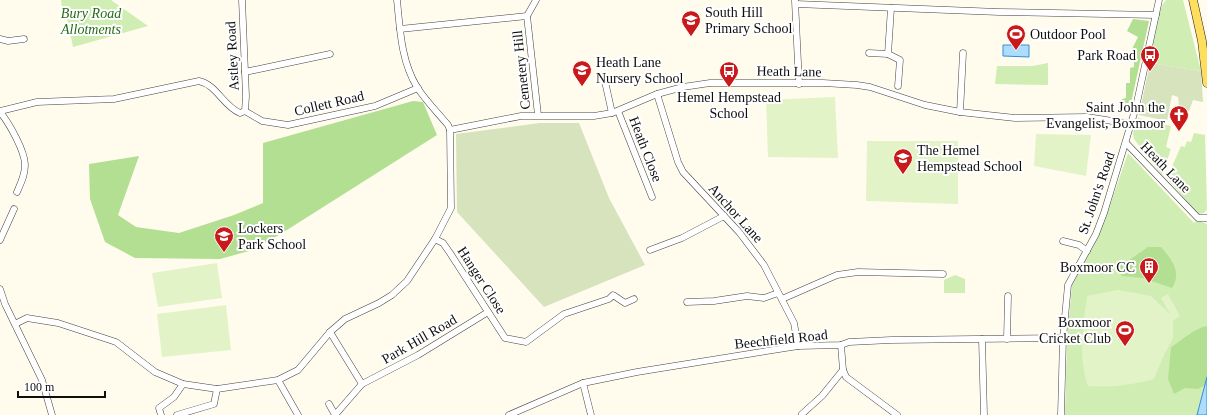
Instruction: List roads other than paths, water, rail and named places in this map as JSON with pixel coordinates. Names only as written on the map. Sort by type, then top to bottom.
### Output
[{"type":"main road","points":[[1194,0],[1202,41],[1207,83]]},
{"type":"street","name":"Astley Road","points":[[242,0],[245,110]]},
{"type":"street","points":[[16,324],[27,318],[52,322],[116,342],[155,372],[183,384],[217,389],[278,380],[298,370],[330,332],[345,319],[379,303],[392,295],[408,280],[435,239],[451,208],[450,130],[448,125],[418,88],[408,66],[402,47],[397,0]]},
{"type":"street","name":"Cemetery Hill","points":[[536,0],[527,16],[538,115]]},
{"type":"street","name":"St. John's Road","points":[[1061,415],[1068,285],[1087,251],[1103,217],[1126,143],[1141,86],[1159,0]]},
{"type":"street","points":[[799,84],[795,2],[891,8],[1156,15]]},
{"type":"street","points":[[888,54],[891,8]]},
{"type":"street","points":[[400,29],[527,16]]},
{"type":"street","points":[[0,39],[8,41],[24,38]]},
{"type":"street","points":[[869,53],[888,54],[900,60],[898,86]]},
{"type":"street","points":[[960,112],[963,53]]},
{"type":"street","points":[[245,72],[330,54]]},
{"type":"street","name":"Heath Close","points":[[604,77],[615,112],[652,197]]},
{"type":"street","name":"Collett Road","points":[[0,112],[37,102],[114,99],[200,80],[207,82],[234,110],[240,113],[245,110],[262,121],[288,125],[375,106],[418,88]]},
{"type":"street","name":"Heath Lane","points":[[450,130],[521,116],[594,116],[615,112],[657,94],[683,87],[710,83],[830,84],[870,87],[925,105],[960,112],[1015,118],[1087,117],[1131,124]]},
{"type":"street","name":"Anchor Lane","points":[[657,94],[680,167],[749,243],[764,264],[794,323],[798,346]]},
{"type":"street","points":[[0,112],[11,125],[25,164],[23,179],[17,192]]},
{"type":"street","name":"Heath Lane","points":[[1126,143],[1198,218],[1207,218]]},
{"type":"street","points":[[0,240],[14,209]]},
{"type":"street","points":[[650,250],[682,238],[724,216]]},
{"type":"street","name":"Hanger Close","points":[[435,239],[443,243],[505,338],[526,342],[564,314],[609,299],[613,295],[625,303],[634,299]]},
{"type":"street","points":[[1063,241],[1079,245],[1087,251]]},
{"type":"street","points":[[782,299],[837,275],[858,272],[943,274]]},
{"type":"street","points":[[0,289],[2,306],[16,324],[42,380],[52,415]]},
{"type":"street","points":[[687,302],[714,301],[747,296],[764,298],[778,293]]},
{"type":"street","points":[[1007,339],[1008,296]]},
{"type":"street","name":"Park Hill Road","points":[[328,404],[335,415],[362,384],[418,355],[488,312]]},
{"type":"street","points":[[330,332],[362,384]]},
{"type":"street","name":"Beechfield Road","points":[[509,415],[583,383],[637,372],[798,346],[841,345],[849,342],[891,340],[1064,338]]},
{"type":"street","points":[[982,339],[984,415]]},
{"type":"street","points":[[841,345],[843,370],[846,377],[897,415]]},
{"type":"street","points":[[802,414],[822,396],[843,370]]},
{"type":"street","points":[[278,380],[298,415]]},
{"type":"street","points":[[583,383],[591,415]]},
{"type":"street","points":[[161,415],[159,408],[174,397],[183,384]]},
{"type":"street","points":[[177,415],[214,404],[217,389]]},
{"type":"water","name":"Outdoor Pool","points":[[1003,45],[1029,45],[1029,57],[1003,56]]},
{"type":"water","points":[[1207,377],[1207,415],[1197,415]]},
{"type":"place","name":"South Hill Primary School","points":[[691,37]]},
{"type":"place","name":"Outdoor Pool","points":[[1016,51]]},
{"type":"place","name":"Park Road","points":[[1150,72]]},
{"type":"place","name":"Heath Lane Nursery School","points":[[582,87]]},
{"type":"place","name":"Hemel Hempstead School","points":[[729,88]]},
{"type":"place","name":"Saint John the Evangelist, Boxmoor","points":[[1179,132]]},
{"type":"place","name":"The Hemel Hempstead School","points":[[903,175]]},
{"type":"place","name":"Lockers Park School","points":[[224,253]]},
{"type":"place","name":"Boxmoor CC","points":[[1149,284]]},
{"type":"place","name":"Boxmoor Cricket Club","points":[[1125,347]]},
{"type":"park label","name":"Bury Road Allotments","points":[[91,22]]}]
